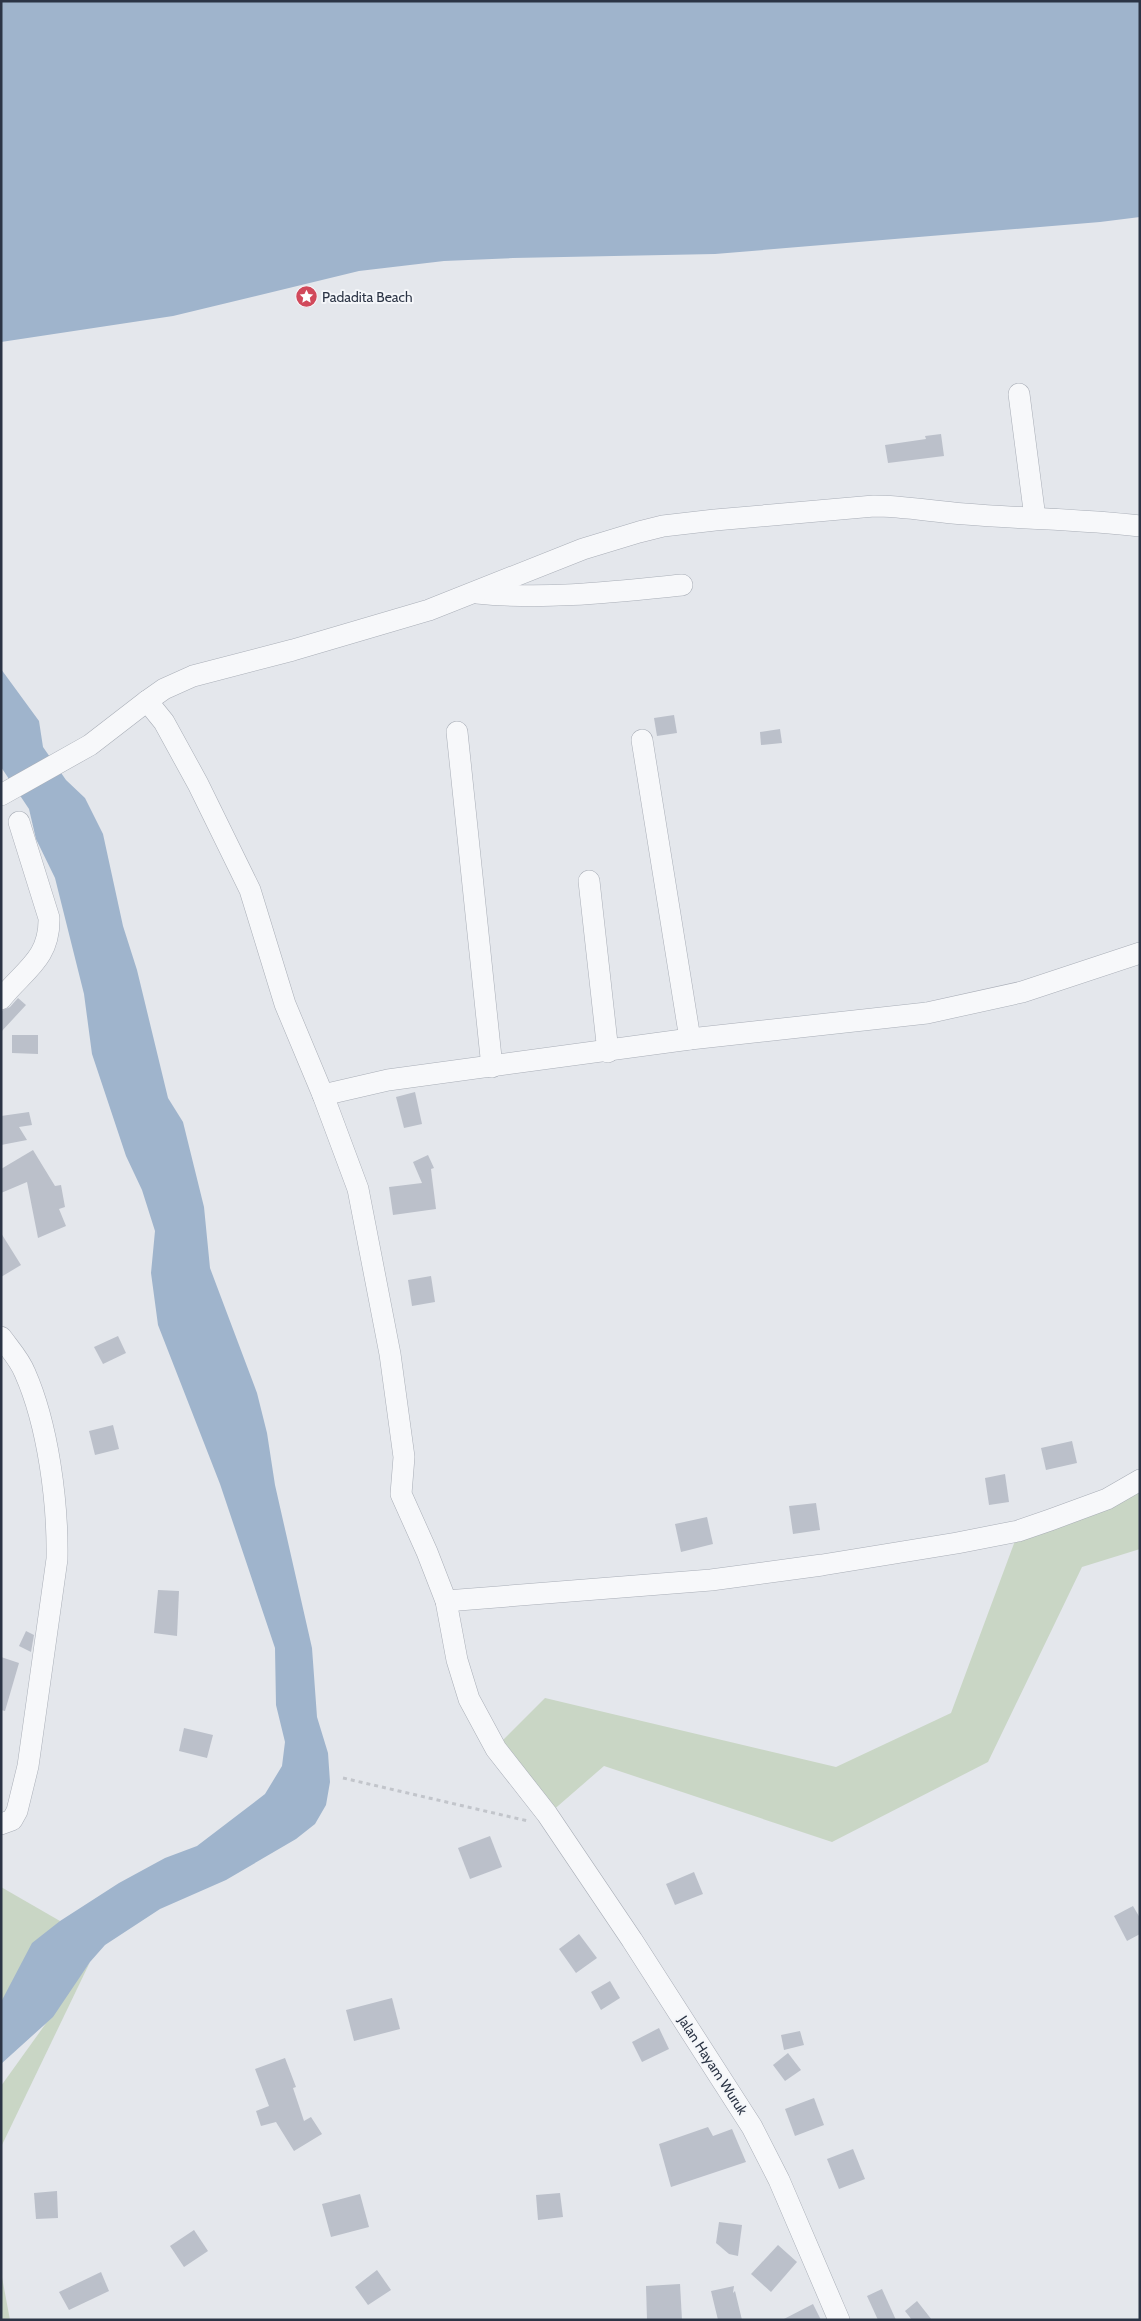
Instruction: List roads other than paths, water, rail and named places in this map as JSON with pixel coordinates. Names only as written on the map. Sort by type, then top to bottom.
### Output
[{"type":"street","points":[[1019,394],[1035,518]]},
{"type":"street","points":[[1,795],[90,744],[164,689],[193,676],[394,622],[583,549],[662,526],[874,506],[905,506],[964,514],[1090,520],[1140,526]]},
{"type":"street","points":[[474,592],[524,597],[574,596],[682,585]]},
{"type":"street","name":"Jalan Hayam Wuruk","points":[[147,700],[164,722],[198,784],[242,874],[261,922],[285,1004],[323,1095],[358,1189],[391,1363],[404,1457],[401,1494],[446,1601],[462,1682],[496,1748],[551,1821],[632,1940],[752,2127],[776,2173],[839,2320]]},
{"type":"street","points":[[457,732],[492,1067]]},
{"type":"street","points":[[642,740],[690,1039]]},
{"type":"street","points":[[1,999],[33,965],[46,945],[49,931],[49,918],[19,822]]},
{"type":"street","points":[[589,881],[608,1052]]},
{"type":"street","points":[[323,1095],[388,1080],[608,1052],[690,1039],[927,1013],[1022,992],[1140,953]]},
{"type":"street","points":[[1,1337],[24,1371],[34,1397],[48,1464],[57,1531],[57,1558],[47,1641],[32,1728],[28,1766],[17,1811],[12,1820],[1,1824]]},
{"type":"street","points":[[446,1601],[711,1580],[822,1565],[947,1544],[1018,1531],[1107,1499],[1140,1480]]},
{"type":"water","points":[[1,1],[1140,1],[1140,217],[1100,222],[715,254],[444,261],[359,271],[173,316],[1,342]]},
{"type":"water","points":[[1,669],[39,721],[43,747],[66,780],[85,798],[103,834],[123,926],[137,970],[168,1098],[183,1122],[204,1207],[210,1268],[257,1393],[267,1433],[275,1485],[312,1648],[317,1717],[328,1753],[330,1782],[326,1805],[315,1824],[296,1839],[226,1880],[160,1909],[105,1945],[90,1962],[53,2017],[1,2064],[1,2002],[32,1943],[60,1921],[119,1883],[165,1858],[197,1846],[265,1794],[282,1766],[285,1742],[276,1705],[275,1648],[220,1484],[158,1325],[151,1273],[155,1231],[142,1190],[126,1156],[92,1054],[84,994],[55,878],[36,839],[29,809],[1,767]]},
{"type":"place","name":"Padadita Beach","points":[[306,297]]}]
